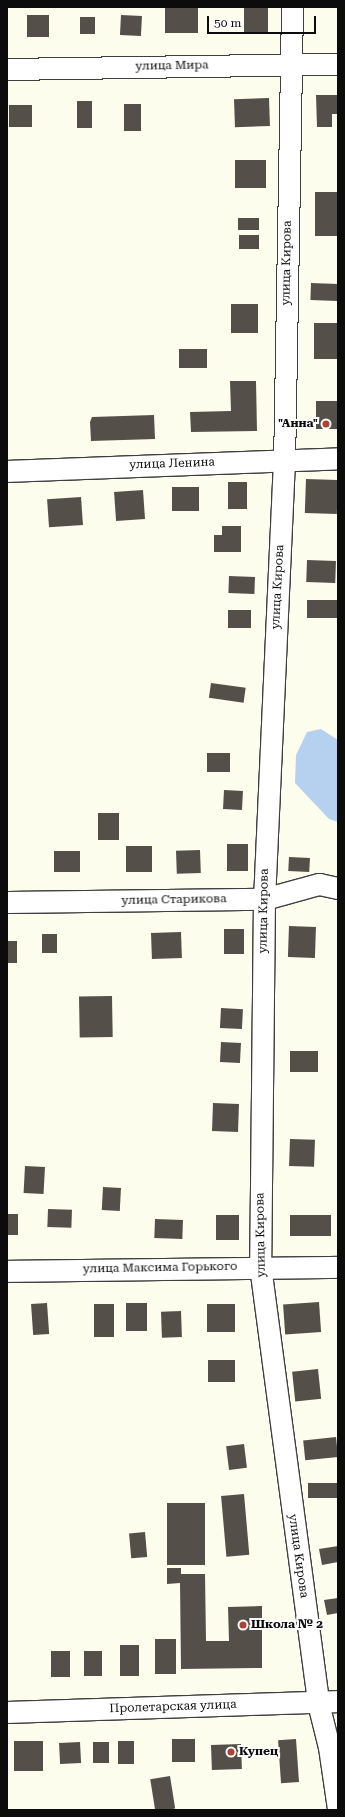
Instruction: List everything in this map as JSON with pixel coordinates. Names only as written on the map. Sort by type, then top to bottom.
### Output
[{"type":"street","name":"улица Кирова","points":[[292,7],[284,460],[264,899],[260,1266],[318,1703],[329,1747],[338,1809]]},
{"type":"street","name":"улица Мира","points":[[7,69],[338,64]]},
{"type":"street","name":"улица Ленина","points":[[7,471],[338,458]]},
{"type":"street","name":"улица Старикова","points":[[7,902],[264,899],[319,884],[338,888]]},
{"type":"street","name":"улица Максима Горького","points":[[7,1271],[260,1266],[338,1267]]},
{"type":"street","name":"Пролетарская улица","points":[[7,1712],[318,1703],[338,1701]]},
{"type":"water","points":[[321,729],[338,740],[338,822],[329,819],[295,783],[296,755],[307,732]]},
{"type":"building","points":[[165,7],[198,7],[198,33],[165,33]]},
{"type":"building","points":[[244,7],[268,7],[268,32],[244,32]]},
{"type":"building","points":[[27,15],[49,15],[49,37],[27,37]]},
{"type":"building","points":[[121,15],[142,16],[141,36],[120,35]]},
{"type":"building","points":[[80,17],[95,17],[95,34],[80,34]]},
{"type":"building","points":[[316,95],[338,95],[338,114],[332,114],[332,127],[317,127]]},
{"type":"building","points":[[269,98],[270,126],[235,127],[234,99]]},
{"type":"building","points":[[77,101],[92,101],[92,128],[77,128]]},
{"type":"building","points":[[124,104],[141,104],[141,131],[124,131]]},
{"type":"building","points":[[9,105],[32,105],[32,127],[9,127]]},
{"type":"building","points":[[235,160],[266,160],[266,188],[235,188]]},
{"type":"building","points":[[315,192],[338,192],[338,236],[315,236]]},
{"type":"building","points":[[238,218],[259,218],[259,230],[238,230]]},
{"type":"building","points":[[239,235],[259,235],[259,249],[239,249]]},
{"type":"building","points":[[311,283],[338,284],[337,301],[310,300]]},
{"type":"building","points":[[231,304],[258,304],[258,333],[231,333]]},
{"type":"building","points":[[314,323],[337,323],[337,359],[314,359]]},
{"type":"building","points":[[179,349],[207,349],[207,368],[179,368]]},
{"type":"building","points":[[230,381],[256,381],[257,431],[191,432],[190,412],[231,411]]},
{"type":"building","points":[[316,401],[338,401],[338,429],[316,429]]},
{"type":"building","points":[[154,415],[155,439],[91,441],[90,422],[92,417]]},
{"type":"building","points":[[306,479],[338,480],[337,514],[305,513]]},
{"type":"building","points":[[228,482],[247,482],[247,509],[228,509]]},
{"type":"building","points":[[172,487],[199,487],[199,511],[172,511]]},
{"type":"building","points":[[143,490],[145,519],[116,521],[114,492]]},
{"type":"building","points":[[81,497],[83,525],[49,527],[47,499]]},
{"type":"building","points":[[222,526],[241,526],[241,552],[214,552],[214,535],[222,535]]},
{"type":"building","points":[[307,560],[336,561],[335,583],[306,582]]},
{"type":"building","points":[[229,576],[255,577],[254,594],[228,593]]},
{"type":"building","points":[[307,600],[338,600],[338,618],[307,618]]},
{"type":"building","points":[[228,610],[251,610],[251,628],[228,628]]},
{"type":"building","points":[[211,683],[246,688],[244,703],[209,698]]},
{"type":"building","points":[[207,753],[230,753],[230,772],[207,772]]},
{"type":"building","points":[[224,790],[243,791],[242,810],[223,809]]},
{"type":"building","points":[[98,813],[119,813],[119,840],[98,840]]},
{"type":"building","points":[[227,844],[248,844],[248,871],[227,871]]},
{"type":"building","points":[[126,846],[152,846],[152,872],[126,872]]},
{"type":"building","points":[[200,850],[201,873],[177,874],[176,851]]},
{"type":"building","points":[[54,851],[80,851],[80,872],[54,872]]},
{"type":"building","points":[[289,857],[310,858],[309,872],[288,871]]},
{"type":"building","points":[[289,926],[316,927],[315,958],[288,957]]},
{"type":"building","points":[[224,929],[244,929],[244,954],[224,954]]},
{"type":"building","points":[[181,932],[182,958],[152,959],[151,933]]},
{"type":"building","points":[[42,934],[57,934],[57,953],[42,953]]},
{"type":"building","points":[[7,941],[17,941],[17,963],[7,963]]},
{"type":"building","points":[[112,996],[113,1037],[80,1038],[79,997]]},
{"type":"building","points":[[221,1008],[243,1009],[242,1029],[220,1028]]},
{"type":"building","points":[[221,1042],[241,1043],[240,1063],[220,1062]]},
{"type":"building","points":[[290,1051],[318,1051],[318,1072],[290,1072]]},
{"type":"building","points":[[213,1103],[239,1104],[238,1132],[212,1131]]},
{"type":"building","points":[[290,1139],[315,1140],[314,1167],[289,1166]]},
{"type":"building","points":[[25,1166],[45,1167],[44,1194],[24,1193]]},
{"type":"building","points":[[103,1187],[121,1188],[120,1211],[102,1210]]},
{"type":"building","points":[[48,1209],[72,1210],[71,1228],[47,1227]]},
{"type":"building","points":[[7,1214],[18,1214],[18,1235],[7,1235]]},
{"type":"building","points":[[216,1215],[239,1215],[239,1240],[216,1240]]},
{"type":"building","points":[[290,1215],[331,1215],[331,1236],[290,1236]]},
{"type":"building","points":[[155,1219],[183,1220],[182,1239],[154,1238]]},
{"type":"building","points":[[319,1302],[321,1332],[285,1334],[283,1305]]},
{"type":"building","points":[[47,1303],[49,1334],[33,1335],[31,1304]]},
{"type":"building","points":[[126,1303],[147,1303],[147,1331],[126,1331]]},
{"type":"building","points":[[94,1304],[114,1304],[114,1337],[94,1337]]},
{"type":"building","points":[[207,1304],[235,1304],[235,1332],[207,1332]]},
{"type":"building","points":[[181,1311],[182,1337],[162,1338],[161,1312]]},
{"type":"building","points":[[208,1360],[235,1360],[235,1382],[208,1382]]},
{"type":"building","points":[[318,1369],[321,1399],[295,1402],[292,1372]]},
{"type":"building","points":[[336,1437],[338,1457],[305,1460],[303,1440]]},
{"type":"building","points":[[244,1444],[247,1468],[229,1470],[226,1446]]},
{"type":"building","points":[[308,1483],[338,1483],[338,1498],[308,1498]]},
{"type":"building","points":[[244,1494],[249,1555],[226,1557],[221,1496]]},
{"type":"building","points":[[167,1503],[205,1503],[205,1565],[167,1565]]},
{"type":"building","points":[[145,1532],[147,1557],[131,1558],[129,1533]]},
{"type":"building","points":[[338,1546],[338,1562],[322,1565],[319,1549]]},
{"type":"building","points":[[167,1568],[181,1568],[181,1574],[205,1574],[206,1641],[229,1641],[228,1607],[262,1606],[262,1668],[181,1669],[180,1583],[167,1584]]},
{"type":"building","points":[[338,1598],[338,1613],[327,1615],[324,1600]]},
{"type":"building","points":[[155,1639],[176,1639],[176,1674],[155,1674]]},
{"type":"building","points":[[120,1645],[139,1645],[139,1676],[120,1676]]},
{"type":"building","points":[[51,1651],[70,1651],[70,1677],[51,1677]]},
{"type":"building","points":[[84,1651],[102,1651],[102,1676],[84,1676]]},
{"type":"building","points":[[172,1739],[195,1739],[195,1762],[172,1762]]},
{"type":"building","points":[[296,1739],[299,1782],[281,1783],[278,1740]]},
{"type":"building","points":[[14,1741],[43,1741],[43,1771],[14,1771]]},
{"type":"building","points":[[118,1741],[134,1741],[134,1764],[118,1764]]},
{"type":"building","points":[[80,1742],[81,1763],[60,1764],[59,1743]]},
{"type":"building","points":[[93,1742],[109,1742],[109,1763],[93,1763]]},
{"type":"building","points":[[241,1744],[242,1769],[212,1770],[211,1745]]},
{"type":"building","points":[[170,1776],[175,1809],[155,1810],[150,1779]]},
{"type":"place","name":"\"Анна\"","points":[[326,424]]},
{"type":"place","name":"Школа № 2","points":[[243,1625]]},
{"type":"place","name":"Купец","points":[[231,1752]]}]
